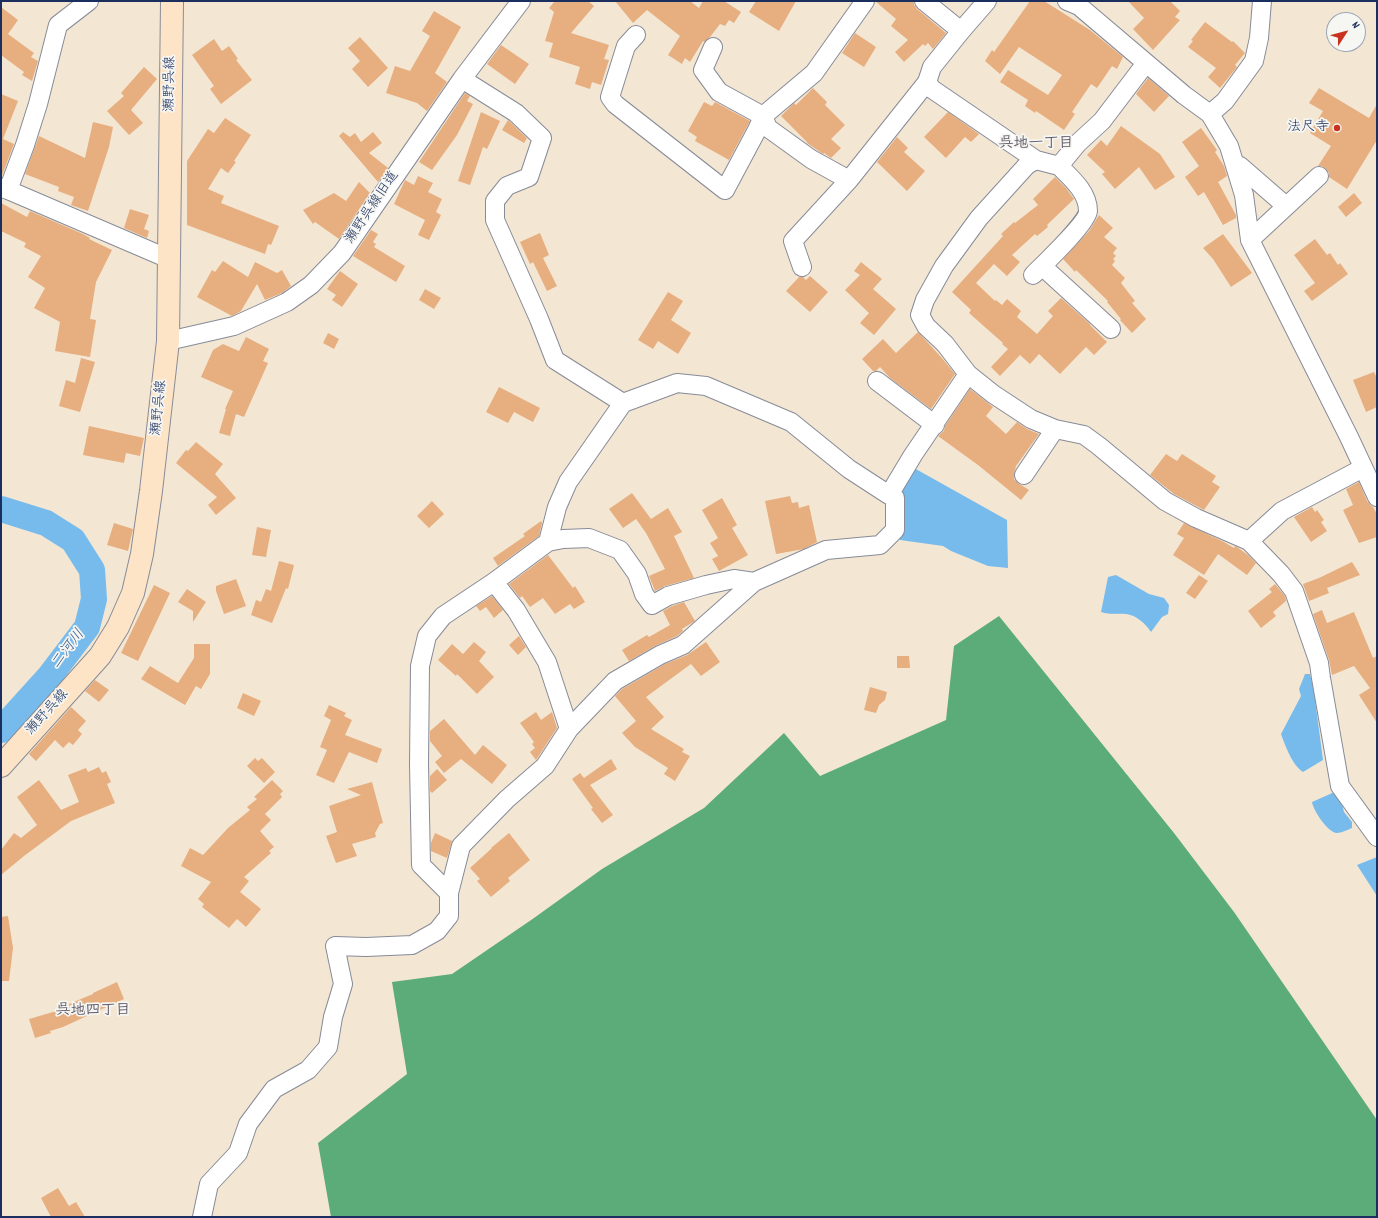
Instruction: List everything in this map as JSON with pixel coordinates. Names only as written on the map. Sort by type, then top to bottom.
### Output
[{"type":"main road","name":"瀬野呉線","points":[[1,766],[100,656],[118,627],[133,593],[142,554],[168,341],[172,1]]},
{"type":"street","points":[[89,1],[58,25],[38,104],[25,145],[4,189],[169,259]]},
{"type":"street","name":"瀬野呉線旧道","points":[[168,341],[234,326],[287,302],[311,285],[342,253],[462,79],[521,1]]},
{"type":"street","points":[[636,34],[626,46],[610,98],[615,104],[726,190],[763,116],[814,72],[865,1]]},
{"type":"street","points":[[924,1],[961,31]]},
{"type":"street","points":[[802,266],[793,241],[849,180],[927,82],[932,67],[987,1]]},
{"type":"street","points":[[1210,114],[1225,101],[1254,61],[1259,38],[1262,1]]},
{"type":"street","points":[[1077,3],[1184,95],[1210,114],[1229,146],[1244,195],[1250,240],[1377,497]]},
{"type":"street","points":[[713,47],[703,70],[719,92],[763,116],[768,128],[811,159],[849,180]]},
{"type":"street","points":[[1059,166],[1078,143],[1102,121],[1146,63]]},
{"type":"street","points":[[462,79],[516,113],[542,138],[529,177],[507,186],[495,201],[495,220],[539,319],[554,360],[623,403]]},
{"type":"street","points":[[927,82],[932,89],[1036,160],[1059,166],[1077,184],[1087,201],[1088,213],[1082,224],[1037,270],[1111,329]]},
{"type":"street","points":[[1036,160],[1027,165],[979,218],[944,266],[925,300],[920,315],[926,326],[945,344],[968,374],[993,394],[1031,419],[1055,429],[1084,435],[1165,501],[1196,518],[1249,542],[1281,574],[1294,591],[1319,663],[1340,786],[1377,837]]},
{"type":"street","points":[[1235,166],[1240,166],[1286,206]]},
{"type":"street","points":[[1250,240],[1319,176]]},
{"type":"street","points":[[890,495],[913,455],[935,425],[968,374]]},
{"type":"street","points":[[877,381],[935,425]]},
{"type":"street","points":[[202,1217],[209,1184],[238,1153],[248,1124],[274,1089],[308,1070],[328,1046],[333,1017],[343,984],[335,946],[366,948],[412,945],[437,931],[449,916],[449,893],[461,846],[507,799],[545,766],[570,729],[615,681],[660,655],[683,645],[754,582],[826,550],[880,545],[895,530],[895,498],[849,469],[792,422],[706,386],[677,384],[623,403],[568,482],[557,507],[548,542]]},
{"type":"street","points":[[1024,475],[1055,429]]},
{"type":"street","points":[[1249,542],[1282,511],[1363,468]]},
{"type":"street","points":[[449,893],[420,864],[420,666],[426,636],[443,616],[494,582],[548,542],[563,539],[589,538],[620,550],[637,574],[644,594],[652,606],[668,596],[727,580],[734,579],[754,582]]},
{"type":"street","points":[[494,582],[516,610],[547,662],[570,729]]},
{"type":"green space","points":[[999,616],[1174,833],[1234,912],[1377,1120],[1377,1217],[331,1217],[318,1143],[407,1074],[392,982],[452,974],[602,869],[704,808],[784,733],[820,776],[946,720],[954,646]]},
{"type":"water","points":[[914,468],[1007,520],[1008,568],[988,566],[951,551],[943,546],[900,540],[898,535],[903,519],[903,483]]},
{"type":"water","points":[[1116,575],[1149,594],[1164,598],[1169,605],[1168,614],[1162,617],[1151,632],[1144,623],[1133,616],[1101,612],[1108,577]]},
{"type":"water","points":[[1305,674],[1310,674],[1314,692],[1323,760],[1303,772],[1292,760],[1281,734],[1301,696],[1299,689]]},
{"type":"water","points":[[1339,790],[1344,812],[1352,822],[1352,828],[1337,833],[1333,832],[1325,825],[1315,810],[1312,802]]},
{"type":"water","points":[[1377,857],[1377,896],[1357,865]]},
{"type":"building","points":[[555,1],[588,1],[594,6],[571,33],[609,45],[604,59],[609,60],[601,85],[592,82],[590,89],[575,84],[580,67],[549,57],[553,43],[545,41],[554,12],[549,8]]},
{"type":"building","points":[[615,1],[690,1],[699,8],[703,1],[724,1],[741,12],[734,23],[729,20],[725,26],[720,24],[710,37],[704,42],[703,41],[690,62],[685,58],[682,64],[668,55],[680,36],[647,10],[633,23]]},
{"type":"building","points":[[756,1],[796,1],[779,31],[749,12]]},
{"type":"building","points":[[875,1],[914,1],[914,5],[917,9],[946,33],[933,49],[928,43],[925,46],[923,44],[904,62],[895,52],[908,40],[891,26],[896,19]]},
{"type":"building","points":[[1030,1],[1044,1],[1090,30],[1123,57],[1117,69],[1112,66],[1097,88],[1091,84],[1072,112],[1075,114],[1064,130],[1036,111],[1035,113],[1025,106],[1028,100],[1000,82],[1008,70],[1048,95],[1062,75],[1019,47],[1000,74],[985,61],[992,50],[994,52]]},
{"type":"building","points":[[1128,1],[1170,1],[1180,11],[1175,17],[1180,20],[1153,50],[1133,29],[1144,18]]},
{"type":"building","points":[[1,7],[18,20],[8,34],[34,53],[31,57],[38,61],[32,81],[22,75],[24,72],[1,55]]},
{"type":"building","points":[[434,11],[461,27],[435,73],[447,82],[427,111],[417,103],[386,93],[395,66],[410,71],[430,36],[422,31]]},
{"type":"building","points":[[1205,22],[1232,42],[1233,41],[1245,53],[1235,65],[1237,67],[1220,88],[1208,77],[1216,68],[1188,47],[1193,41],[1191,40]]},
{"type":"building","points":[[855,33],[876,47],[864,67],[842,53]]},
{"type":"building","points":[[360,37],[388,68],[368,87],[352,69],[360,61],[348,48]]},
{"type":"building","points":[[214,39],[222,51],[229,46],[238,59],[236,60],[252,80],[221,104],[210,89],[214,86],[192,55]]},
{"type":"building","points":[[501,45],[529,64],[515,84],[487,64]]},
{"type":"building","points":[[144,67],[157,79],[131,110],[143,123],[129,135],[107,111],[124,96],[121,93]]},
{"type":"building","points":[[1148,78],[1169,96],[1154,112],[1136,94]]},
{"type":"building","points":[[813,88],[827,102],[825,105],[845,125],[831,139],[841,148],[831,158],[807,143],[781,116],[794,103],[796,105]]},
{"type":"building","points":[[1319,88],[1369,118],[1377,104],[1377,140],[1347,189],[1329,177],[1329,173],[1326,169],[1322,166],[1318,166],[1331,146],[1310,133],[1323,111],[1309,103]]},
{"type":"building","points":[[465,93],[470,96],[467,101],[473,104],[457,135],[432,170],[419,162]]},
{"type":"building","points":[[1,94],[18,101],[3,139],[14,144],[1,178]]},
{"type":"building","points":[[704,102],[712,106],[715,102],[750,121],[729,160],[695,141],[697,137],[688,131]]},
{"type":"building","points":[[481,112],[500,121],[487,149],[483,147],[470,185],[458,181]]},
{"type":"building","points":[[948,112],[979,134],[971,142],[965,137],[946,158],[924,137]]},
{"type":"building","points":[[225,118],[251,135],[228,173],[221,168],[208,189],[224,196],[221,203],[279,226],[271,245],[268,244],[265,254],[187,225],[187,161],[208,129],[214,133]]},
{"type":"building","points":[[508,120],[527,138],[524,143],[502,130]]},
{"type":"building","points":[[93,122],[113,127],[109,147],[88,211],[71,205],[74,197],[58,191],[59,187],[25,174],[39,136],[85,158]]},
{"type":"building","points":[[1121,126],[1160,154],[1175,177],[1155,190],[1139,167],[1115,189],[1102,174],[1105,172],[1087,155],[1101,140],[1107,146]]},
{"type":"building","points":[[1201,128],[1217,150],[1215,152],[1224,166],[1227,176],[1218,182],[1236,215],[1236,218],[1223,225],[1204,192],[1198,196],[1185,177],[1199,166],[1182,142]]},
{"type":"building","points":[[343,132],[350,137],[355,133],[361,142],[373,132],[382,143],[369,153],[388,168],[378,182],[339,136]]},
{"type":"building","points":[[897,137],[908,148],[904,152],[925,171],[907,191],[877,162]]},
{"type":"building","points":[[418,176],[433,183],[428,192],[442,199],[436,212],[441,215],[429,240],[418,235],[425,220],[394,204],[405,180],[414,185]]},
{"type":"building","points":[[1055,177],[1074,199],[1047,225],[1048,227],[1037,236],[1035,234],[1012,255],[1020,262],[1007,276],[994,264],[976,283],[995,301],[996,300],[1002,305],[1007,299],[1021,311],[1017,317],[1037,334],[1053,316],[1048,311],[1061,298],[1090,324],[1107,342],[1094,355],[1086,347],[1060,374],[1039,354],[1030,364],[1020,355],[1000,376],[991,367],[1008,349],[969,313],[971,310],[952,292],[1003,236],[1001,234],[1014,222],[1015,223],[1038,205],[1033,199]]},
{"type":"building","points":[[359,182],[370,193],[339,239],[315,222],[313,224],[303,210],[334,193],[346,201]]},
{"type":"building","points":[[1354,193],[1362,203],[1346,217],[1338,207]]},
{"type":"building","points":[[1,203],[27,217],[30,211],[83,234],[90,238],[89,239],[112,250],[96,282],[90,319],[96,320],[90,357],[55,351],[60,322],[34,308],[45,288],[28,277],[41,256],[24,247],[26,243],[1,231]]},
{"type":"building","points":[[130,209],[149,215],[144,229],[149,231],[147,238],[124,228]]},
{"type":"building","points":[[1099,215],[1113,228],[1104,237],[1117,248],[1113,253],[1116,256],[1113,259],[1115,261],[1112,265],[1125,278],[1121,283],[1135,301],[1132,303],[1146,319],[1132,333],[1120,320],[1121,319],[1107,302],[1108,301],[1076,270],[1075,272],[1063,259],[1089,231]]},
{"type":"building","points":[[371,230],[378,234],[373,242],[376,244],[374,247],[405,266],[396,282],[353,256]]},
{"type":"building","points":[[540,233],[549,255],[543,258],[557,286],[547,291],[533,262],[530,264],[520,242]]},
{"type":"building","points":[[1223,234],[1252,273],[1231,287],[1213,259],[1203,248]]},
{"type":"building","points":[[1315,239],[1327,255],[1330,253],[1338,265],[1340,263],[1348,274],[1312,301],[1304,291],[1315,283],[1294,255]]},
{"type":"building","points":[[223,261],[248,277],[255,262],[277,273],[282,270],[291,286],[282,293],[265,300],[257,284],[241,311],[232,316],[197,297],[212,270],[215,272]]},
{"type":"building","points":[[861,262],[882,279],[873,289],[896,309],[874,335],[860,323],[869,313],[845,290],[860,275],[854,271]]},
{"type":"building","points":[[340,271],[358,284],[342,307],[332,300],[336,295],[327,289]]},
{"type":"building","points":[[810,276],[828,292],[810,312],[786,291],[799,277],[803,277],[806,280]]},
{"type":"building","points":[[425,289],[441,298],[434,309],[419,300]]},
{"type":"building","points":[[668,292],[683,301],[671,320],[691,333],[678,354],[658,341],[653,349],[638,340]]},
{"type":"building","points":[[918,332],[955,374],[931,409],[890,378],[880,367],[876,371],[873,371],[862,359],[883,339],[896,353]]},
{"type":"building","points":[[328,333],[339,339],[334,349],[323,343]]},
{"type":"building","points":[[246,337],[269,349],[263,361],[268,363],[244,417],[236,414],[230,436],[219,433],[225,409],[233,391],[201,377],[213,350],[223,344],[239,351]]},
{"type":"building","points":[[81,358],[95,362],[80,412],[59,406],[66,380],[75,383]]},
{"type":"building","points":[[1374,372],[1377,378],[1377,407],[1366,412],[1353,380]]},
{"type":"building","points":[[499,387],[540,408],[533,422],[514,412],[508,423],[486,412]]},
{"type":"building","points":[[970,389],[993,407],[986,416],[1006,434],[1017,422],[1027,429],[1039,434],[1016,466],[1014,479],[1029,490],[1021,500],[978,465],[938,436],[944,431],[945,426]]},
{"type":"building","points":[[89,426],[144,438],[140,456],[126,453],[124,463],[83,455]]},
{"type":"building","points":[[196,442],[223,464],[215,474],[236,498],[216,515],[208,505],[217,497],[176,463],[186,450],[188,451]]},
{"type":"building","points":[[1166,454],[1177,461],[1182,454],[1216,476],[1212,482],[1220,487],[1204,510],[1174,494],[1150,475]]},
{"type":"building","points":[[1359,482],[1367,501],[1377,514],[1377,537],[1359,543],[1343,510],[1353,505],[1346,489]]},
{"type":"building","points":[[632,493],[651,519],[668,508],[682,532],[674,536],[694,578],[665,586],[655,591],[649,576],[665,569],[646,533],[636,519],[623,528],[609,509]]},
{"type":"building","points":[[790,496],[792,503],[798,502],[799,508],[809,505],[817,542],[804,549],[776,554],[765,501]]},
{"type":"building","points":[[722,498],[737,525],[732,528],[748,555],[719,571],[712,559],[718,556],[710,543],[718,538],[702,510]]},
{"type":"building","points":[[432,501],[444,514],[429,528],[417,516]]},
{"type":"building","points":[[1312,507],[1315,512],[1317,510],[1324,520],[1321,522],[1327,531],[1311,542],[1294,517]]},
{"type":"building","points":[[541,521],[542,523],[539,536],[498,566],[493,558],[525,536],[523,534]]},
{"type":"building","points":[[114,523],[133,529],[128,551],[107,545]]},
{"type":"building","points":[[1184,523],[1234,548],[1235,546],[1237,547],[1256,563],[1247,575],[1218,554],[1204,575],[1173,555],[1184,538],[1177,534]]},
{"type":"building","points":[[257,527],[271,530],[266,557],[252,555]]},
{"type":"building","points":[[548,555],[573,588],[575,586],[585,602],[574,609],[570,604],[555,614],[543,598],[530,607],[522,596],[520,598],[509,584]]},
{"type":"building","points":[[279,561],[294,565],[288,589],[286,588],[272,623],[251,615],[256,600],[261,602],[266,589],[271,591]]},
{"type":"building","points":[[1352,562],[1360,575],[1327,588],[1329,593],[1309,601],[1303,584]]},
{"type":"building","points":[[1199,575],[1208,581],[1195,599],[1186,593]]},
{"type":"building","points":[[236,579],[246,606],[224,614],[216,591],[216,586]]},
{"type":"building","points":[[1275,584],[1285,596],[1286,601],[1273,612],[1276,616],[1261,628],[1248,611],[1272,592],[1269,589]]},
{"type":"building","points":[[154,585],[170,593],[138,661],[121,653]]},
{"type":"building","points":[[187,589],[206,602],[193,622],[193,611],[178,602]]},
{"type":"building","points":[[492,596],[503,610],[494,618],[486,607],[480,611],[476,606]]},
{"type":"building","points":[[684,602],[695,621],[682,629],[683,631],[677,636],[655,646],[629,661],[622,650],[647,635],[649,637],[670,625],[663,611]]},
{"type":"building","points":[[1322,610],[1327,623],[1354,612],[1373,658],[1377,656],[1377,723],[1359,695],[1370,688],[1354,666],[1332,675],[1329,660],[1313,614]]},
{"type":"building","points":[[519,636],[526,647],[518,655],[509,645]]},
{"type":"building","points":[[474,642],[486,652],[479,661],[494,677],[477,694],[457,674],[456,676],[438,660],[452,644],[463,654]]},
{"type":"building","points":[[706,642],[720,662],[701,676],[691,664],[646,697],[664,717],[651,729],[684,749],[682,752],[690,756],[675,781],[664,774],[668,768],[635,747],[622,733],[636,721],[615,696],[622,689],[665,664],[687,655]]},
{"type":"building","points":[[194,644],[210,644],[210,674],[201,689],[196,686],[185,705],[141,679],[150,666],[178,683],[194,658]]},
{"type":"building","points":[[897,656],[909,656],[910,668],[897,668]]},
{"type":"building","points":[[95,680],[109,690],[99,702],[85,691]]},
{"type":"building","points":[[870,687],[887,692],[885,700],[879,705],[876,713],[864,710]]},
{"type":"building","points":[[243,693],[261,701],[254,716],[237,708]]},
{"type":"building","points":[[329,705],[346,713],[344,716],[352,720],[345,735],[382,749],[377,763],[349,752],[334,783],[316,775],[327,750],[320,747],[331,720],[324,716]]},
{"type":"building","points":[[71,707],[86,721],[78,730],[82,734],[73,745],[69,742],[63,748],[55,740],[36,761],[29,754]]},
{"type":"building","points":[[536,712],[541,720],[552,712],[557,728],[536,760],[530,752],[535,748],[532,744],[534,742],[520,723]]},
{"type":"building","points":[[444,719],[475,755],[483,745],[507,765],[492,784],[461,759],[444,773],[435,762],[442,756],[430,741],[430,731]]},
{"type":"building","points":[[255,758],[258,761],[262,758],[275,772],[264,783],[247,766]]},
{"type":"building","points":[[611,759],[617,769],[590,785],[613,815],[602,823],[591,809],[593,808],[572,779],[580,773],[584,778]]},
{"type":"building","points":[[99,767],[102,773],[106,771],[111,782],[107,784],[115,803],[71,821],[1,875],[1,850],[14,833],[21,838],[37,825],[17,797],[39,780],[61,810],[79,802],[68,775],[86,768],[88,772]]},
{"type":"building","points":[[437,769],[447,780],[432,793],[430,791],[430,776]]},
{"type":"building","points":[[272,780],[283,791],[280,794],[282,797],[265,814],[271,820],[260,831],[274,847],[269,851],[271,853],[244,877],[249,881],[240,892],[261,909],[246,927],[237,919],[229,928],[202,907],[204,904],[198,899],[211,882],[181,866],[190,848],[203,855],[228,828],[250,810],[247,807],[257,799],[254,797]]},
{"type":"building","points":[[372,782],[383,823],[380,824],[375,833],[376,837],[352,844],[357,856],[336,863],[326,836],[337,832],[329,806],[361,795],[347,789]]},
{"type":"building","points":[[435,833],[452,841],[447,858],[431,851],[431,843]]},
{"type":"building","points":[[509,833],[530,860],[508,878],[510,881],[491,897],[477,881],[480,879],[470,868]]},
{"type":"building","points":[[8,916],[13,948],[9,981],[1,981],[1,917]]},
{"type":"building","points":[[117,982],[124,999],[63,1027],[50,1031],[51,1033],[35,1038],[29,1019],[70,1007],[69,1004]]},
{"type":"building","points":[[58,1188],[69,1206],[76,1202],[85,1217],[51,1217],[41,1198]]},
{"type":"waterway","name":"二河川","points":[[1,509],[46,523],[73,540],[92,570],[94,599],[87,627],[49,677],[1,730]]},
{"type":"place","name":"法尺寺","points":[[1337,128]]},
{"type":"district","name":"呉地一丁目","points":[[1036,145]]},
{"type":"district","name":"呉地四丁目","points":[[93,1012]]}]
